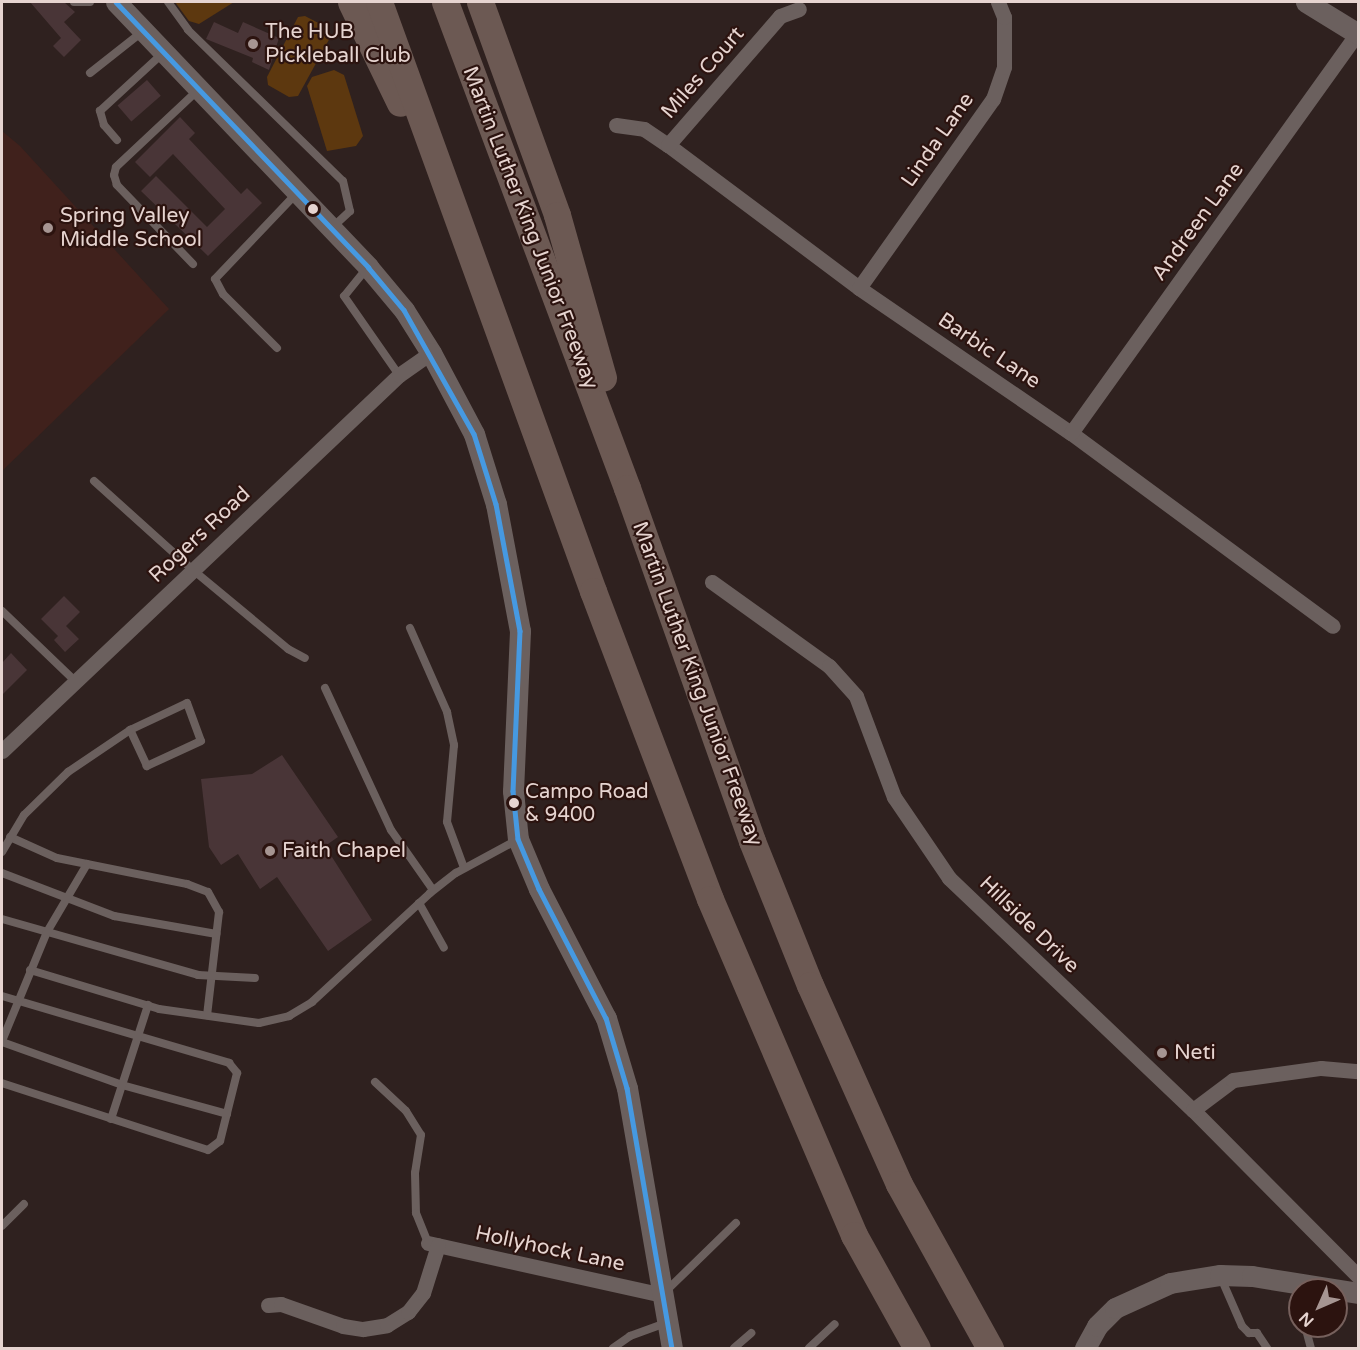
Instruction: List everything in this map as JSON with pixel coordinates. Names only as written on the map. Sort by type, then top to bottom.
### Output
[{"type":"highway","points":[[351,2],[459,218]]},
{"type":"highway","points":[[379,2],[710,899],[854,1235],[917,1348]]},
{"type":"highway","name":"Martin Luther King Junior Freeway","points":[[445,2],[646,544],[752,841],[810,985],[899,1184],[990,1348]]},
{"type":"highway","points":[[480,2],[558,216],[646,544]]},
{"type":"main road","points":[[116,2],[332,228],[404,310],[431,353],[480,450],[510,571],[520,631],[513,791],[518,839],[539,889],[604,1011],[627,1088],[672,1348]]},
{"type":"main road","points":[[1306,2],[1358,33]]},
{"type":"main road","points":[[1085,1348],[1106,1317],[1135,1296],[1170,1283],[1220,1275],[1288,1281]]},
{"type":"street","name":"Linda Lane","points":[[859,288],[993,99],[1004,67],[1004,17],[998,2]]},
{"type":"street","name":"Miles Court","points":[[668,146],[780,16],[799,9]]},
{"type":"street","name":"Andreen Lane","points":[[1071,433],[1358,33]]},
{"type":"street","name":"Barbic Lane","points":[[616,125],[644,129],[859,288],[1071,433],[1333,626]]},
{"type":"street","name":"Rogers Road","points":[[2,751],[399,375],[431,353]]},
{"type":"street","name":"Hillside Drive","points":[[712,582],[829,666],[856,696],[894,797],[949,878],[1193,1110],[1359,1276]]},
{"type":"street","points":[[1193,1110],[1233,1080],[1321,1068],[1359,1071]]},
{"type":"street","points":[[268,1305],[281,1305],[343,1326],[363,1329],[387,1324],[408,1312],[423,1293],[433,1244]]},
{"type":"street","name":"Hollyhock Lane","points":[[433,1244],[662,1295]]},
{"type":"lane","points":[[74,2],[90,2]]},
{"type":"lane","points":[[168,2],[188,30],[343,181],[350,211],[332,228]]},
{"type":"lane","points":[[90,73],[143,31]]},
{"type":"lane","points":[[117,140],[104,125],[100,111],[163,53]]},
{"type":"lane","points":[[193,264],[117,185],[114,175],[116,168],[198,90]]},
{"type":"lane","points":[[277,348],[223,294],[215,279],[298,192]]},
{"type":"lane","points":[[368,267],[344,296],[399,375]]},
{"type":"lane","points":[[94,481],[193,570],[288,650],[305,658]]},
{"type":"lane","points":[[2,611],[75,681]]},
{"type":"lane","points":[[410,628],[447,712],[454,745],[447,822],[464,868]]},
{"type":"lane","points":[[325,688],[391,830],[433,890]]},
{"type":"lane","points":[[2,852],[24,815],[68,772],[130,730],[188,703],[201,741],[147,766],[130,730]]},
{"type":"lane","points":[[10,837],[57,858],[208,891],[219,912],[207,1016]]},
{"type":"lane","points":[[30,970],[148,1005],[207,1016],[259,1023],[289,1016],[312,1002],[433,890],[464,868],[518,839]]},
{"type":"lane","points":[[87,864],[47,932],[16,1002],[2,1042],[122,1085],[227,1114]]},
{"type":"lane","points":[[2,873],[66,901],[114,916],[216,934]]},
{"type":"lane","points":[[419,903],[444,948]]},
{"type":"lane","points":[[2,920],[212,976],[255,978]]},
{"type":"lane","points":[[2,996],[236,1068],[220,1141],[207,1150],[2,1083]]},
{"type":"lane","points":[[111,1119],[148,1005]]},
{"type":"lane","points":[[375,1082],[406,1111],[422,1135],[415,1173],[416,1213],[433,1244]]},
{"type":"lane","points":[[2,1226],[24,1204]]},
{"type":"lane","points":[[662,1295],[736,1223]]},
{"type":"lane","points":[[1220,1275],[1242,1326],[1249,1333],[1257,1333],[1267,1348]]},
{"type":"lane","points":[[613,1348],[630,1336],[666,1323]]},
{"type":"lane","points":[[809,1348],[835,1324]]},
{"type":"lane","points":[[734,1348],[750,1332]]},
{"type":"shaded area","points":[[175,2],[234,2],[199,24],[189,21]]},
{"type":"shaded area","points":[[305,16],[328,28],[331,36],[298,96],[289,97],[268,85],[267,77],[298,17]]},
{"type":"shaded area","points":[[334,70],[344,75],[363,136],[356,146],[327,151],[307,86],[312,77]]},
{"type":"shaded area","name":"Spring Valley Middle School","points":[[2,131],[20,146],[169,309],[2,471]]},
{"type":"building","points":[[30,2],[64,2],[75,12],[64,22],[81,40],[64,57],[53,46],[61,38]]},
{"type":"building","name":"The HUB Pickleball Club","points":[[214,22],[238,33],[243,22],[279,38],[269,70],[252,62],[253,58],[206,39]]},
{"type":"building","points":[[147,80],[161,96],[131,121],[118,106]]},
{"type":"building","points":[[180,117],[195,133],[189,139],[241,194],[247,188],[262,203],[208,256],[141,191],[156,176],[207,227],[225,209],[173,154],[150,177],[135,162]]},
{"type":"building","points":[[64,596],[80,612],[66,626],[79,639],[65,652],[54,640],[58,636],[41,619]]},
{"type":"building","points":[[11,653],[27,670],[2,695],[2,663]]},
{"type":"building","name":"Faith Chapel","points":[[282,755],[338,837],[325,846],[372,920],[328,951],[277,877],[260,889],[238,854],[221,865],[209,847],[201,779],[252,774]]},
{"type":"transit line","points":[[116,2],[368,267],[404,310],[474,434],[496,504],[520,631],[513,791],[518,839],[539,889],[606,1018],[627,1088],[672,1348]]},
{"type":"place","name":"The HUB Pickleball Club","points":[[253,44]]},
{"type":"place","name":"Spring Valley Middle School","points":[[48,228]]},
{"type":"place","name":"Campo Road & 9400","points":[[514,803]]},
{"type":"place","name":"Faith Chapel","points":[[270,851]]},
{"type":"place","name":"Neti","points":[[1162,1053]]}]
